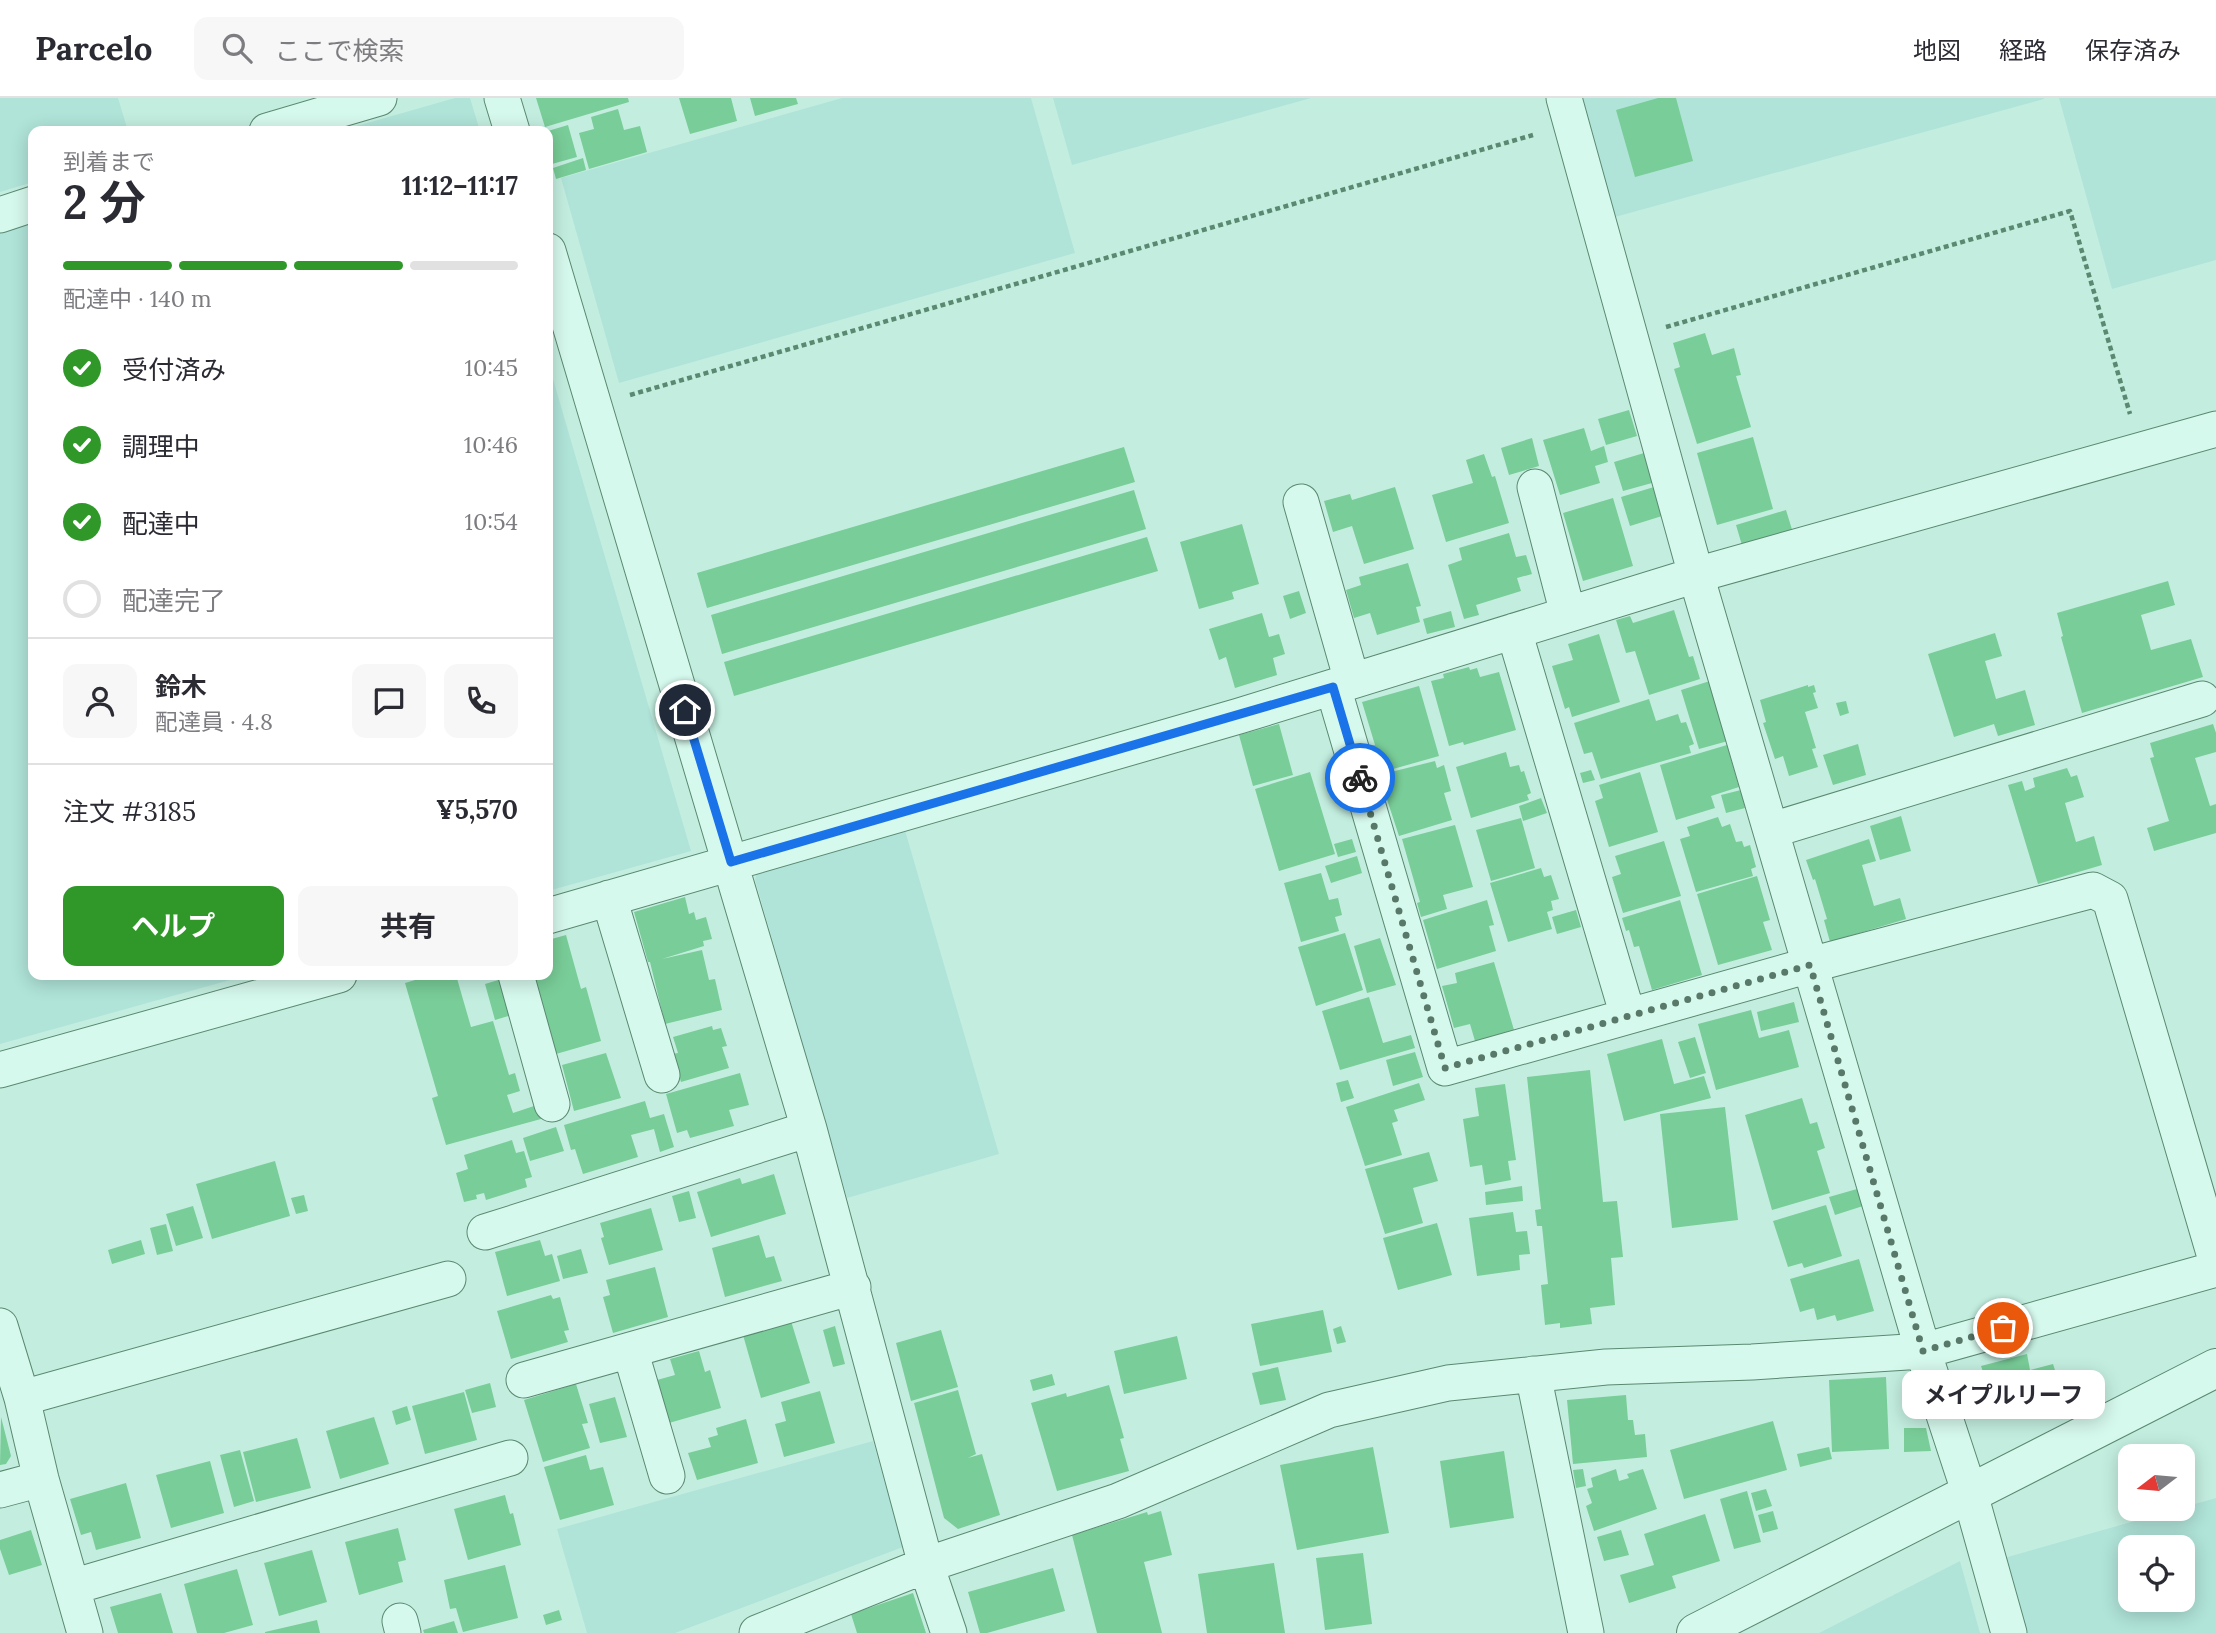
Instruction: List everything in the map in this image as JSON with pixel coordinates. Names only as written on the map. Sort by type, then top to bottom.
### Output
[{"type":"street","points":[[284,126],[379,98]]},
{"type":"street","points":[[502,98],[510,126]]},
{"type":"street","points":[[1567,111],[1696,575],[1923,1351],[1970,1494],[2009,1633]]},
{"type":"street","points":[[0,215],[28,206]]},
{"type":"street","points":[[553,268],[809,1129],[926,1565],[949,1633]]},
{"type":"street","points":[[553,915],[1343,684],[1696,575],[2216,429]]},
{"type":"street","points":[[1535,487],[1568,614]]},
{"type":"street","points":[[1301,502],[1343,684],[1445,1068],[1810,965],[2093,890],[2110,899],[2216,1261]]},
{"type":"street","points":[[1514,631],[1628,1016]]},
{"type":"street","points":[[1772,830],[2202,699]]},
{"type":"street","points":[[609,898],[662,1075]]},
{"type":"street","points":[[0,1070],[321,980]]},
{"type":"street","points":[[517,980],[552,1104]]},
{"type":"street","points":[[485,1232],[809,1129]]},
{"type":"street","points":[[757,1633],[926,1565],[1118,1501],[1329,1410],[1448,1383],[1533,1374],[1606,1367],[1752,1362],[1923,1351],[2216,1269]]},
{"type":"street","points":[[22,1398],[448,1279]]},
{"type":"street","points":[[524,1380],[853,1287]]},
{"type":"street","points":[[0,1326],[85,1633]]},
{"type":"street","points":[[630,1350],[667,1476]]},
{"type":"street","points":[[1696,1633],[2216,1368]]},
{"type":"street","points":[[1533,1374],[1586,1633]]},
{"type":"street","points":[[72,1587],[510,1458]]},
{"type":"street","points":[[0,1490],[41,1479]]},
{"type":"path","points":[[594,405],[1567,111]]},
{"type":"path","points":[[1631,337],[2070,211],[2141,450]]},
{"type":"shaded area","points":[[0,98],[118,98],[126,126],[28,126],[28,184],[0,192]]},
{"type":"shaded area","points":[[455,98],[470,98],[478,126],[357,126]]},
{"type":"shaded area","points":[[842,98],[1031,98],[1075,253],[619,383],[561,178]]},
{"type":"shaded area","points":[[1053,98],[1311,98],[1072,165]]},
{"type":"shaded area","points":[[1583,98],[2044,98],[2044,99],[1615,217]]},
{"type":"shaded area","points":[[2059,98],[2216,98],[2216,260],[2112,289]]},
{"type":"shaded area","points":[[28,221],[28,980],[230,980],[0,1044],[0,229]]},
{"type":"shaded area","points":[[553,379],[691,851],[553,890]]},
{"type":"shaded area","points":[[902,820],[999,1154],[847,1198],[755,880],[760,860]]},
{"type":"shaded area","points":[[873,1441],[903,1547],[675,1633],[587,1633],[557,1529]]},
{"type":"shaded area","points":[[2216,1498],[2216,1633],[2026,1633],[2004,1558],[2135,1521],[2195,1521],[2195,1504]]},
{"type":"shaded area","points":[[1960,1561],[1980,1633],[1819,1633]]},
{"type":"building","points":[[536,98],[628,98],[629,102],[545,126]]},
{"type":"building","points":[[679,98],[731,98],[737,121],[690,134]]},
{"type":"building","points":[[750,98],[796,98],[798,104],[755,116]]},
{"type":"building","points":[[1658,98],[1676,98],[1693,161],[1635,177],[1616,110]]},
{"type":"building","points":[[618,109],[624,130],[640,126],[647,152],[589,169],[579,133],[594,129],[591,117]]},
{"type":"building","points":[[568,125],[577,157],[553,164],[553,130]]},
{"type":"building","points":[[583,158],[586,170],[556,179],[553,168]]},
{"type":"building","points":[[1705,333],[1712,355],[1734,348],[1741,375],[1736,376],[1751,427],[1697,444],[1674,369],[1680,367],[1673,343]]},
{"type":"building","points":[[1629,410],[1637,436],[1606,445],[1598,419]]},
{"type":"building","points":[[1584,428],[1591,451],[1604,446],[1608,462],[1595,466],[1600,483],[1560,495],[1543,440]]},
{"type":"building","points":[[1753,437],[1773,509],[1717,525],[1697,453]]},
{"type":"building","points":[[1532,438],[1539,466],[1509,475],[1501,448]]},
{"type":"building","points":[[1124,447],[1135,482],[707,608],[697,573]]},
{"type":"building","points":[[1644,453],[1652,483],[1623,491],[1614,462]]},
{"type":"building","points":[[1484,454],[1492,477],[1495,476],[1509,523],[1446,542],[1432,495],[1473,483],[1466,460]]},
{"type":"building","points":[[1395,487],[1414,549],[1364,564],[1352,526],[1333,532],[1324,501],[1350,494],[1352,500]]},
{"type":"building","points":[[1654,487],[1662,516],[1630,526],[1621,497]]},
{"type":"building","points":[[1134,490],[1146,529],[722,654],[711,615]]},
{"type":"building","points":[[1613,498],[1633,566],[1583,581],[1563,513]]},
{"type":"building","points":[[1786,510],[1794,536],[1744,552],[1736,525]]},
{"type":"building","points":[[1242,524],[1259,584],[1232,592],[1234,599],[1199,609],[1180,542]]},
{"type":"building","points":[[1509,533],[1516,557],[1526,555],[1532,574],[1517,578],[1521,591],[1476,605],[1479,615],[1464,619],[1448,565],[1462,560],[1459,548]]},
{"type":"building","points":[[1147,537],[1158,571],[734,696],[724,662]]},
{"type":"building","points":[[1408,563],[1421,606],[1416,607],[1420,622],[1377,635],[1370,613],[1354,618],[1346,590],[1361,585],[1359,577]]},
{"type":"building","points":[[2168,581],[2175,605],[2141,615],[2151,650],[2191,639],[2203,677],[2082,713],[2057,613]]},
{"type":"building","points":[[1299,591],[1306,613],[1290,619],[1283,596]]},
{"type":"building","points":[[1674,610],[1689,657],[1693,656],[1700,679],[1649,695],[1635,651],[1626,653],[1616,620],[1630,616],[1633,623]]},
{"type":"building","points":[[1451,611],[1455,627],[1427,634],[1423,619]]},
{"type":"building","points":[[1262,613],[1269,637],[1279,634],[1285,654],[1273,658],[1277,675],[1235,688],[1226,657],[1219,660],[1209,629]]},
{"type":"building","points":[[1995,633],[2002,656],[1985,661],[1996,699],[2025,690],[2035,725],[1998,736],[1994,724],[1954,737],[1928,654]]},
{"type":"building","points":[[1599,634],[1620,702],[1572,717],[1569,707],[1565,709],[1552,666],[1573,660],[1568,644]]},
{"type":"building","points":[[1469,667],[1470,670],[1477,668],[1480,677],[1499,672],[1516,730],[1464,745],[1463,742],[1449,746],[1431,681],[1444,678],[1443,674]]},
{"type":"building","points":[[1710,681],[1728,741],[1699,749],[1681,690]]},
{"type":"building","points":[[1814,685],[1816,692],[1813,693],[1818,708],[1805,712],[1816,748],[1812,749],[1818,767],[1789,776],[1783,756],[1775,759],[1763,723],[1766,722],[1760,700]]},
{"type":"building","points":[[1419,686],[1439,756],[1379,773],[1371,746],[1375,745],[1362,702]]},
{"type":"building","points":[[1649,699],[1656,721],[1678,714],[1681,723],[1686,722],[1694,744],[1689,746],[1691,753],[1601,779],[1592,752],[1584,754],[1574,723]]},
{"type":"building","points":[[1846,701],[1849,713],[1840,716],[1836,703]]},
{"type":"building","points":[[1279,724],[1293,775],[1253,786],[1239,735]]},
{"type":"building","points":[[2213,724],[2216,752],[2195,758],[2210,806],[2216,804],[2216,833],[2154,851],[2147,828],[2169,821],[2150,758],[2154,757],[2150,743]]},
{"type":"building","points":[[1858,744],[1866,775],[1833,785],[1823,755]]},
{"type":"building","points":[[1727,745],[1739,787],[1711,796],[1715,808],[1676,820],[1660,765]]},
{"type":"building","points":[[1506,752],[1510,767],[1519,765],[1521,772],[1524,771],[1531,793],[1527,795],[1529,800],[1471,818],[1456,767]]},
{"type":"building","points":[[1435,761],[1437,768],[1444,765],[1451,791],[1444,793],[1452,820],[1399,836],[1379,775]]},
{"type":"building","points":[[2067,768],[2071,777],[2077,775],[2084,797],[2065,803],[2076,842],[2094,836],[2102,865],[2038,884],[2008,785],[2022,781],[2025,791],[2035,787],[2033,778]]},
{"type":"building","points":[[1591,770],[1595,780],[1583,783],[1580,773]]},
{"type":"building","points":[[1310,772],[1335,854],[1279,871],[1255,789]]},
{"type":"building","points":[[1640,772],[1658,832],[1609,847],[1595,801],[1603,798],[1599,785]]},
{"type":"building","points":[[1741,790],[1745,808],[1726,813],[1721,795]]},
{"type":"building","points":[[1541,798],[1547,813],[1523,821],[1519,806]]},
{"type":"building","points":[[1901,816],[1911,851],[1880,860],[1870,826]]},
{"type":"building","points":[[1718,817],[1722,827],[1730,824],[1736,842],[1742,841],[1744,847],[1750,845],[1756,867],[1751,869],[1753,876],[1696,892],[1680,839],[1690,836],[1687,827]]},
{"type":"building","points":[[1521,818],[1535,868],[1491,881],[1476,830]]},
{"type":"building","points":[[1455,825],[1473,887],[1443,895],[1447,909],[1421,917],[1417,903],[1420,902],[1402,839]]},
{"type":"building","points":[[1352,839],[1356,852],[1338,857],[1334,844]]},
{"type":"building","points":[[1869,839],[1876,861],[1862,865],[1874,906],[1900,898],[1906,919],[1830,942],[1824,920],[1827,919],[1815,879],[1813,880],[1806,860]]},
{"type":"building","points":[[1664,841],[1681,896],[1623,913],[1612,877],[1621,874],[1615,856]]},
{"type":"building","points":[[1357,856],[1362,873],[1331,883],[1325,866]]},
{"type":"building","points":[[1541,868],[1544,877],[1551,875],[1559,899],[1551,901],[1553,910],[1547,912],[1552,929],[1508,942],[1490,883]]},
{"type":"building","points":[[1321,873],[1329,900],[1338,898],[1342,915],[1335,917],[1339,931],[1301,942],[1284,883]]},
{"type":"building","points":[[1757,876],[1770,920],[1763,922],[1772,950],[1718,965],[1697,894]]},
{"type":"building","points":[[685,897],[689,914],[694,912],[696,920],[706,917],[712,939],[703,941],[704,946],[662,959],[702,950],[709,980],[715,979],[722,1010],[665,1024],[634,912]]},
{"type":"building","points":[[1487,900],[1494,925],[1489,926],[1496,951],[1437,969],[1423,920]]},
{"type":"building","points":[[1680,900],[1702,975],[1652,990],[1639,946],[1634,947],[1622,918]]},
{"type":"building","points":[[1576,910],[1581,927],[1557,934],[1552,917]]},
{"type":"building","points":[[1345,933],[1363,990],[1316,1006],[1298,947]]},
{"type":"building","points":[[566,935],[581,989],[586,987],[601,1041],[556,1054],[535,980],[553,980],[553,939]]},
{"type":"building","points":[[1380,938],[1396,985],[1367,993],[1354,946]]},
{"type":"building","points":[[1494,962],[1514,1030],[1475,1041],[1470,1024],[1454,1028],[1442,986],[1457,983],[1455,973]]},
{"type":"building","points":[[415,980],[457,980],[471,1027],[493,1021],[509,1075],[515,1073],[520,1091],[507,1095],[513,1113],[537,1105],[541,1119],[446,1145],[432,1098],[438,1096],[405,983]]},
{"type":"building","points":[[506,980],[515,1014],[495,1020],[485,984]]},
{"type":"building","points":[[1369,997],[1383,1043],[1411,1035],[1415,1048],[1340,1070],[1322,1011]]},
{"type":"building","points":[[1794,1002],[1799,1022],[1761,1031],[1757,1012]]},
{"type":"building","points":[[1751,1010],[1759,1038],[1789,1030],[1799,1067],[1716,1090],[1698,1024]]},
{"type":"building","points":[[712,1026],[713,1030],[721,1028],[727,1046],[722,1047],[729,1068],[681,1082],[672,1054],[678,1053],[673,1037]]},
{"type":"building","points":[[1695,1037],[1706,1073],[1690,1078],[1678,1042]]},
{"type":"building","points":[[1662,1039],[1674,1084],[1704,1076],[1711,1098],[1624,1121],[1607,1054]]},
{"type":"building","points":[[1415,1052],[1423,1077],[1393,1086],[1386,1060]]},
{"type":"building","points":[[606,1053],[621,1098],[574,1111],[562,1065]]},
{"type":"building","points":[[1590,1070],[1603,1202],[1617,1201],[1623,1257],[1611,1258],[1615,1305],[1590,1308],[1592,1324],[1560,1328],[1560,1323],[1545,1325],[1541,1285],[1548,1284],[1542,1226],[1537,1226],[1535,1210],[1541,1209],[1527,1077]]},
{"type":"building","points":[[740,1073],[749,1105],[729,1110],[734,1126],[690,1138],[687,1130],[677,1133],[666,1094]]},
{"type":"building","points":[[1348,1080],[1354,1098],[1341,1102],[1336,1083]]},
{"type":"building","points":[[1419,1083],[1425,1100],[1394,1110],[1398,1121],[1392,1123],[1402,1155],[1365,1166],[1346,1107]]},
{"type":"building","points":[[1505,1084],[1516,1160],[1508,1161],[1511,1180],[1485,1185],[1482,1165],[1470,1167],[1463,1119],[1479,1116],[1475,1088]]},
{"type":"building","points":[[1802,1098],[1810,1124],[1817,1122],[1825,1148],[1817,1151],[1830,1193],[1772,1210],[1745,1115]]},
{"type":"building","points":[[645,1101],[650,1118],[664,1114],[674,1147],[660,1152],[654,1129],[631,1135],[638,1157],[583,1174],[575,1149],[571,1150],[564,1125]]},
{"type":"building","points":[[1725,1107],[1738,1220],[1672,1228],[1660,1114]]},
{"type":"building","points":[[556,1127],[564,1151],[530,1161],[523,1138]]},
{"type":"building","points":[[512,1140],[516,1153],[524,1151],[532,1177],[525,1179],[527,1187],[486,1200],[484,1193],[476,1195],[477,1199],[464,1202],[456,1173],[468,1169],[464,1155]]},
{"type":"building","points":[[1429,1152],[1438,1181],[1413,1188],[1423,1223],[1385,1234],[1365,1169]]},
{"type":"building","points":[[275,1161],[290,1216],[212,1239],[196,1184]]},
{"type":"building","points":[[774,1174],[786,1214],[711,1237],[697,1192],[740,1178],[742,1184]]},
{"type":"building","points":[[1522,1186],[1523,1201],[1486,1205],[1485,1192]]},
{"type":"building","points":[[1857,1189],[1863,1206],[1835,1215],[1829,1197]]},
{"type":"building","points":[[689,1191],[696,1218],[679,1222],[672,1196]]},
{"type":"building","points":[[304,1195],[308,1211],[296,1214],[291,1198]]},
{"type":"building","points":[[1826,1205],[1842,1256],[1804,1268],[1802,1263],[1788,1267],[1773,1221]]},
{"type":"building","points":[[193,1206],[203,1238],[176,1246],[166,1214]]},
{"type":"building","points":[[651,1208],[663,1250],[609,1265],[601,1238],[604,1237],[600,1223]]},
{"type":"building","points":[[1513,1212],[1516,1232],[1527,1231],[1530,1254],[1519,1255],[1520,1270],[1477,1276],[1469,1218]]},
{"type":"building","points":[[1437,1223],[1452,1275],[1398,1290],[1383,1238]]},
{"type":"building","points":[[166,1224],[173,1251],[157,1255],[150,1228]]},
{"type":"building","points":[[759,1235],[766,1258],[774,1256],[782,1281],[725,1297],[712,1248]]},
{"type":"building","points":[[141,1240],[145,1254],[112,1264],[108,1250]]},
{"type":"building","points":[[540,1240],[545,1256],[552,1254],[560,1281],[507,1296],[495,1252]]},
{"type":"building","points":[[581,1249],[588,1273],[563,1279],[557,1256]]},
{"type":"building","points":[[1859,1259],[1874,1311],[1837,1321],[1835,1315],[1817,1320],[1814,1308],[1800,1312],[1790,1279]]},
{"type":"building","points":[[655,1267],[668,1317],[613,1333],[603,1297],[610,1295],[606,1280]]},
{"type":"building","points":[[551,1295],[553,1299],[560,1297],[569,1330],[564,1331],[568,1342],[511,1359],[497,1311]]},
{"type":"building","points":[[1323,1310],[1332,1352],[1260,1366],[1251,1324]]},
{"type":"building","points":[[791,1321],[810,1383],[761,1398],[743,1335]]},
{"type":"building","points":[[835,1326],[845,1364],[833,1367],[823,1330]]},
{"type":"building","points":[[1341,1326],[1346,1342],[1337,1344],[1333,1329]]},
{"type":"building","points":[[941,1330],[958,1387],[911,1401],[896,1343]]},
{"type":"building","points":[[1177,1336],[1187,1379],[1124,1394],[1114,1351]]},
{"type":"building","points":[[699,1351],[705,1372],[710,1370],[721,1408],[669,1423],[657,1380],[675,1375],[670,1359]]},
{"type":"building","points":[[2027,1354],[2030,1370],[2053,1364],[2059,1382],[2013,1395],[2016,1406],[1994,1412],[1987,1387],[1976,1390],[1974,1381],[1985,1378],[1981,1366]]},
{"type":"building","points":[[1278,1367],[1286,1400],[1260,1405],[1252,1373]]},
{"type":"building","points":[[1052,1374],[1055,1385],[1033,1391],[1030,1380]]},
{"type":"building","points":[[1886,1377],[1889,1449],[1832,1452],[1829,1380]]},
{"type":"building","points":[[490,1383],[496,1407],[472,1413],[465,1390]]},
{"type":"building","points":[[576,1384],[588,1423],[582,1424],[590,1448],[543,1462],[524,1400]]},
{"type":"building","points":[[1109,1385],[1124,1438],[1120,1439],[1129,1471],[1057,1491],[1031,1403],[1066,1393],[1067,1397]]},
{"type":"building","points":[[958,1390],[976,1454],[968,1458],[982,1454],[1000,1515],[958,1529],[944,1518],[914,1403]]},
{"type":"building","points":[[820,1391],[835,1443],[784,1457],[775,1424],[786,1421],[781,1402]]},
{"type":"building","points":[[464,1392],[477,1440],[425,1454],[412,1406]]},
{"type":"building","points":[[1626,1395],[1628,1420],[1633,1420],[1635,1435],[1645,1434],[1647,1457],[1573,1464],[1567,1400]]},
{"type":"building","points":[[615,1397],[627,1437],[600,1443],[589,1404]]},
{"type":"building","points":[[407,1406],[411,1420],[396,1425],[392,1411]]},
{"type":"building","points":[[1,1417],[11,1456],[6,1464],[0,1465]]},
{"type":"building","points":[[374,1417],[389,1464],[340,1479],[326,1431]]},
{"type":"building","points":[[746,1419],[758,1463],[697,1480],[688,1453],[711,1447],[708,1438],[718,1435],[716,1428]]},
{"type":"building","points":[[1773,1421],[1787,1470],[1684,1499],[1670,1450]]},
{"type":"building","points":[[1904,1428],[1926,1428],[1931,1451],[1904,1452]]},
{"type":"building","points":[[297,1438],[311,1488],[256,1502],[243,1452]]},
{"type":"building","points":[[1373,1447],[1389,1533],[1297,1550],[1280,1465]]},
{"type":"building","points":[[1829,1447],[1832,1459],[1800,1467],[1797,1454]]},
{"type":"building","points":[[240,1450],[254,1501],[234,1507],[220,1455]]},
{"type":"building","points":[[1504,1451],[1514,1518],[1450,1528],[1440,1461]]},
{"type":"building","points":[[586,1455],[590,1470],[603,1467],[614,1505],[560,1520],[544,1467]]},
{"type":"building","points":[[210,1461],[224,1513],[171,1528],[156,1475]]},
{"type":"building","points":[[1583,1469],[1586,1486],[1576,1488],[1573,1470]]},
{"type":"building","points":[[1616,1469],[1619,1481],[1629,1478],[1627,1474],[1643,1469],[1657,1509],[1594,1531],[1586,1506],[1592,1503],[1587,1489],[1593,1487],[1591,1478]]},
{"type":"building","points":[[126,1483],[141,1538],[96,1550],[91,1532],[81,1535],[70,1499]]},
{"type":"building","points":[[1766,1489],[1772,1506],[1756,1511],[1751,1493]]},
{"type":"building","points":[[1747,1491],[1761,1542],[1734,1549],[1720,1499]]},
{"type":"building","points":[[505,1495],[510,1514],[513,1513],[521,1545],[468,1560],[454,1509]]},
{"type":"building","points":[[1161,1511],[1172,1555],[1144,1562],[1162,1633],[1097,1633],[1072,1535],[1147,1512],[1148,1515]]},
{"type":"building","points":[[1773,1511],[1778,1529],[1763,1533],[1758,1515]]},
{"type":"building","points":[[1705,1514],[1720,1561],[1672,1576],[1676,1588],[1629,1603],[1620,1575],[1654,1565],[1644,1534]]},
{"type":"building","points":[[398,1528],[406,1560],[398,1562],[403,1582],[359,1595],[345,1542]]},
{"type":"building","points":[[31,1530],[42,1565],[9,1575],[0,1549],[0,1540]]},
{"type":"building","points":[[1621,1530],[1629,1555],[1604,1561],[1597,1537]]},
{"type":"building","points":[[312,1550],[327,1602],[279,1616],[264,1563]]},
{"type":"building","points":[[1363,1553],[1372,1624],[1325,1630],[1316,1558]]},
{"type":"building","points":[[1274,1563],[1285,1633],[1207,1633],[1198,1574]]},
{"type":"building","points":[[505,1565],[518,1618],[463,1632],[456,1608],[450,1609],[444,1580]]},
{"type":"building","points":[[1053,1568],[1065,1611],[980,1633],[968,1592]]},
{"type":"building","points":[[237,1569],[253,1625],[224,1633],[197,1633],[184,1584]]},
{"type":"building","points":[[161,1593],[173,1633],[118,1633],[110,1607]]},
{"type":"building","points":[[913,1593],[926,1633],[857,1633],[851,1614]]},
{"type":"building","points":[[559,1610],[562,1620],[546,1625],[543,1615]]},
{"type":"building","points":[[317,1620],[320,1633],[265,1633],[265,1632]]},
{"type":"building","points":[[454,1621],[458,1633],[424,1633],[423,1630]]},
{"type":"way so far","points":[[1360,778],[1445,1068],[1810,965],[1923,1351],[2003,1328]]},
{"type":"place","name":"メイプルリーフ","points":[[2003,1328]]},
{"type":"route","points":[[685,710],[731,862],[1333,687],[1360,778]]}]
